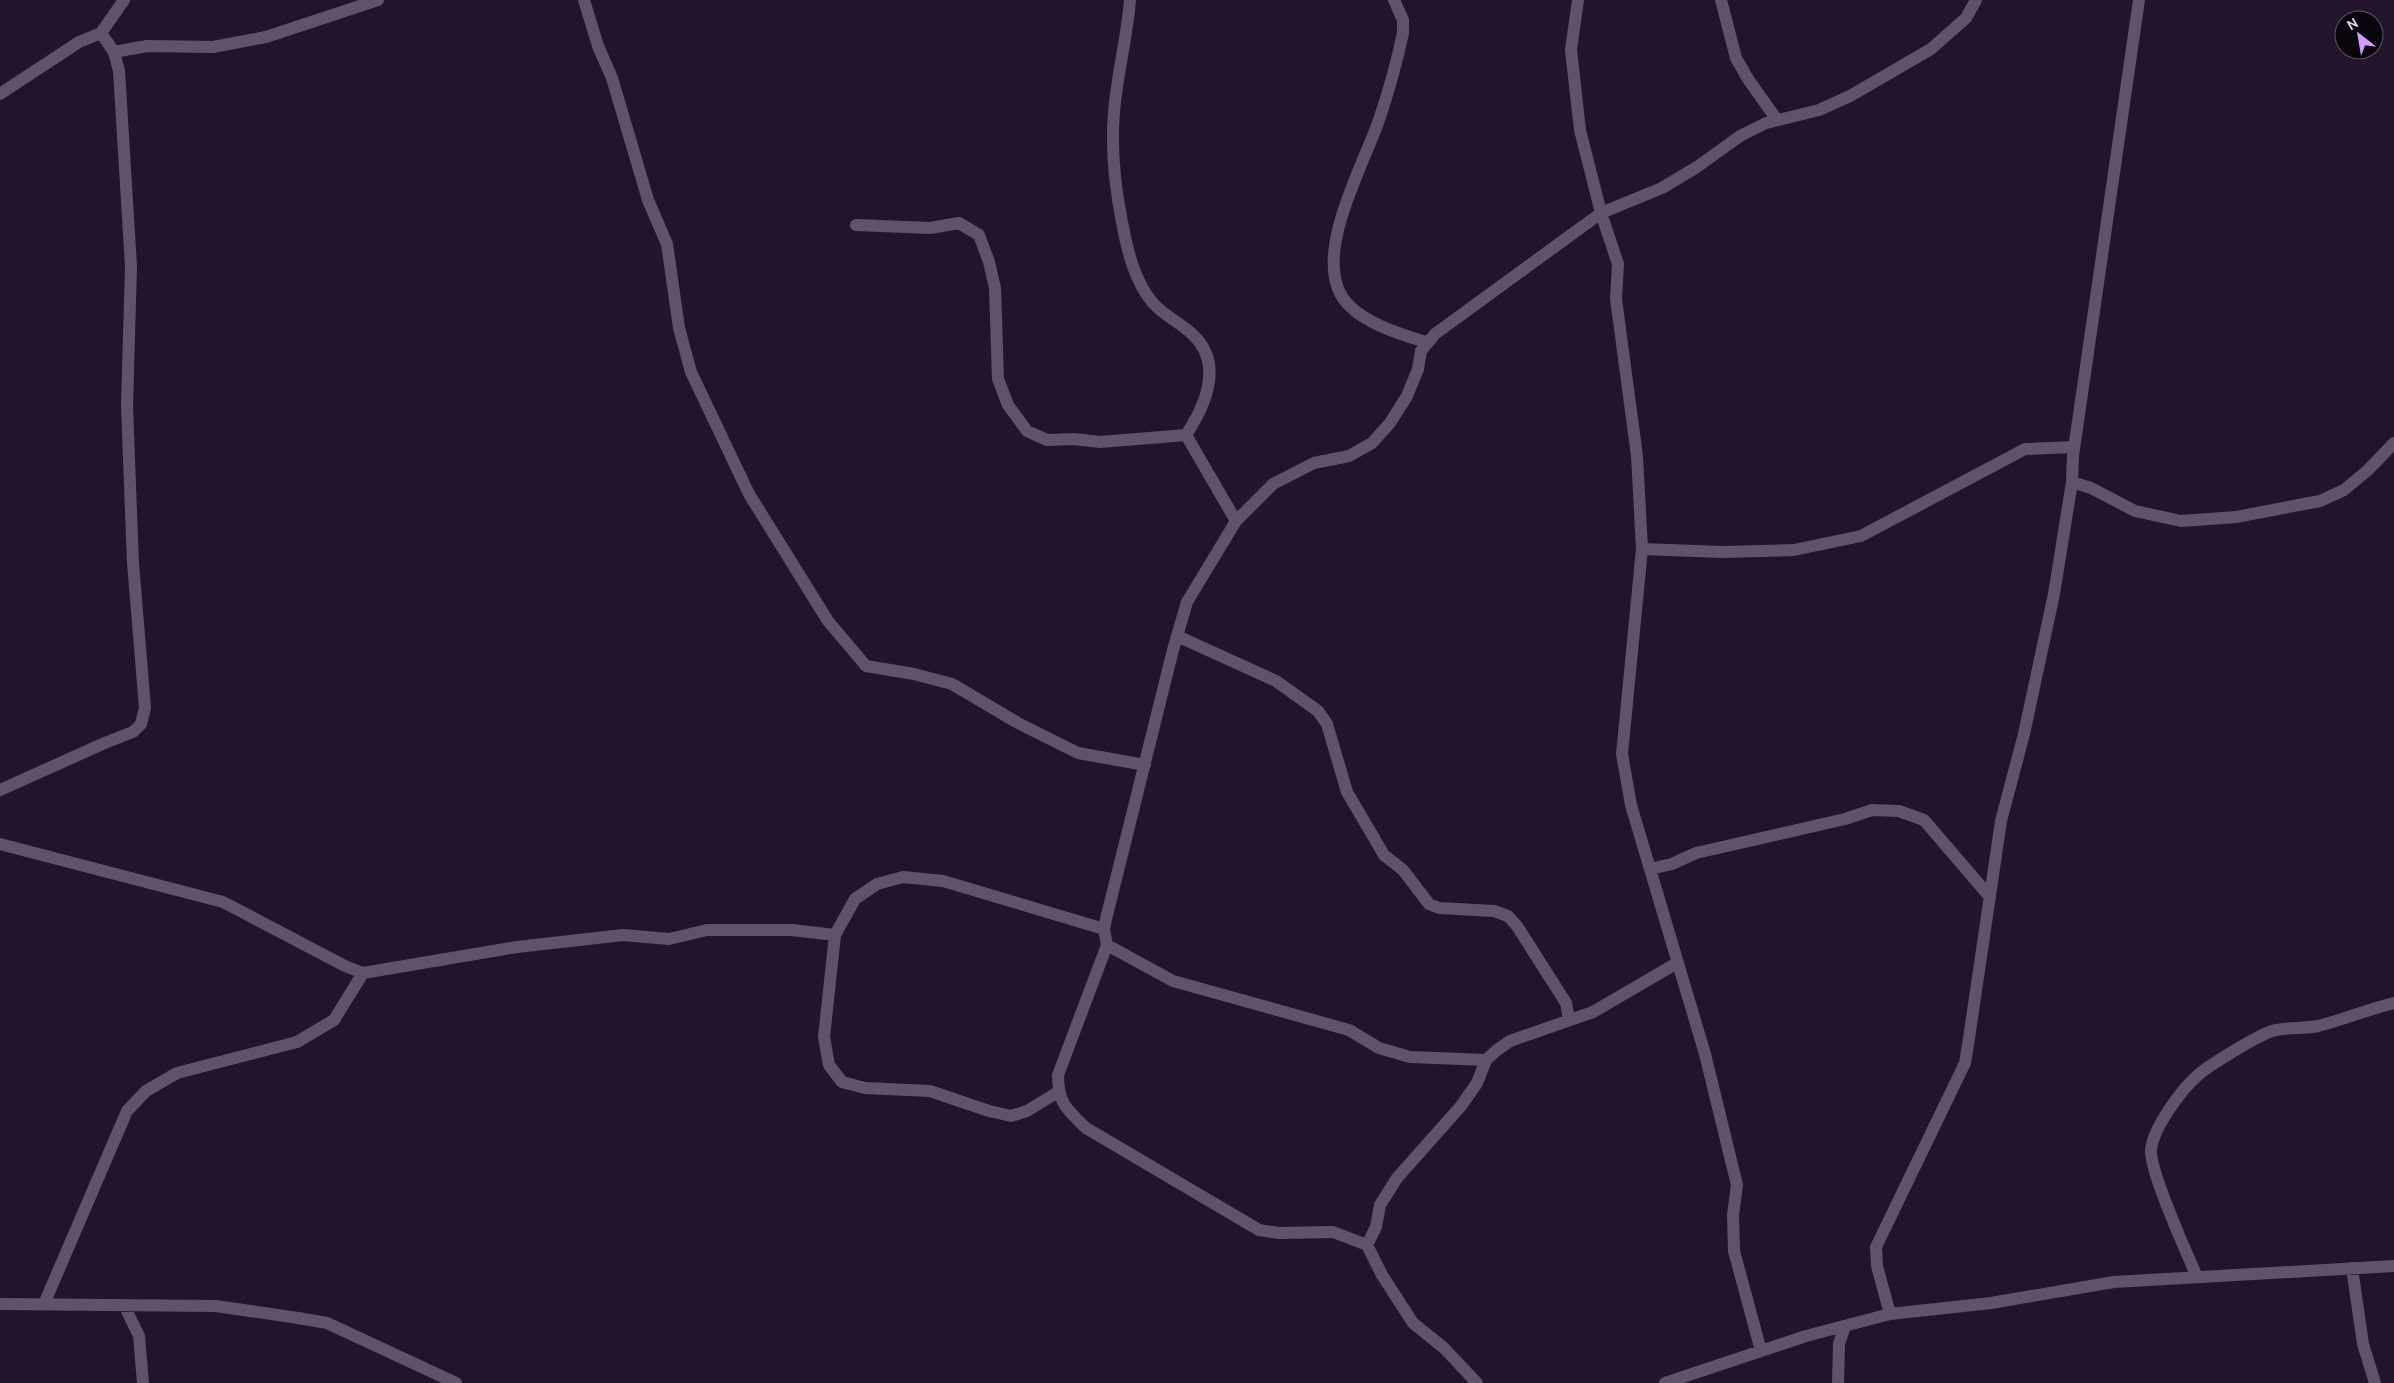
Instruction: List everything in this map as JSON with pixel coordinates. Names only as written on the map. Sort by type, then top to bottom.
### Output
[{"type":"street","points":[[0,94],[79,42],[101,32],[124,0]]},
{"type":"street","points":[[114,52],[147,46],[213,46],[266,37],[378,0]]},
{"type":"street","points":[[584,0],[598,46],[612,78],[648,200],[667,244],[679,328],[691,372],[749,494],[828,621],[866,666],[914,674],[952,684],[1018,723],[1078,753],[1145,766]]},
{"type":"street","points":[[856,225],[930,228],[960,223],[979,235],[995,288],[998,379],[1008,406],[1026,431],[1047,440],[1074,439],[1100,442],[1186,434],[1198,418],[1210,380],[1206,351],[1191,333],[1153,302],[1136,275],[1122,221],[1115,173],[1114,113],[1130,0]]},
{"type":"street","points":[[1394,0],[1403,20],[1396,65],[1380,118],[1349,193],[1334,247],[1335,277],[1341,294],[1350,307],[1389,330],[1426,342]]},
{"type":"street","points":[[1578,0],[1572,66],[1580,130],[1601,213],[1618,264],[1616,298],[1637,456],[1642,548],[1622,754],[1631,805],[1705,1054],[1737,1185],[1733,1215],[1734,1252],[1761,1351]]},
{"type":"street","points":[[1721,0],[1736,58],[1748,79],[1777,120]]},
{"type":"street","points":[[1477,1383],[1444,1348],[1413,1322],[1382,1275],[1367,1245],[1333,1232],[1278,1233],[1259,1230],[1086,1128],[1068,1110],[1058,1092],[1058,1075],[1107,946],[1104,929],[1187,602],[1236,521],[1273,484],[1314,463],[1349,456],[1372,443],[1390,423],[1407,396],[1418,369],[1421,351],[1426,342],[1454,320],[1601,213],[1662,188],[1697,167],[1740,136],[1777,120],[1818,110],[1850,96],[1931,48],[1966,18],[1976,0]]},
{"type":"street","points":[[1890,1314],[1877,1266],[1876,1247],[1964,1062],[2001,821],[2024,734],[2054,594],[2072,482],[2074,447],[2139,0]]},
{"type":"street","points":[[0,790],[133,732],[141,724],[145,708],[133,563],[127,406],[131,266],[119,71],[114,52],[101,32]]},
{"type":"street","points":[[1186,434],[1236,521]]},
{"type":"street","points":[[2072,482],[2091,488],[2135,511],[2162,517],[2193,521],[2236,517],[2320,502],[2344,490],[2368,470],[2394,443]]},
{"type":"street","points":[[1642,548],[1722,552],[1794,550],[1861,536],[2024,449],[2074,447]]},
{"type":"street","points":[[1177,636],[1276,681],[1318,712],[1327,724],[1347,792],[1384,855],[1403,870],[1429,904],[1439,908],[1494,911],[1508,916],[1517,926],[1566,1003],[1570,1019]]},
{"type":"street","points":[[1650,869],[1672,864],[1696,853],[1845,819],[1872,810],[1899,811],[1924,820],[1990,898]]},
{"type":"street","points":[[0,844],[223,902],[345,966],[363,973],[517,947],[623,936],[669,938],[707,930],[792,930],[835,935]]},
{"type":"street","points":[[1058,1092],[1027,1111],[1011,1116],[989,1111],[930,1090],[864,1088],[842,1082],[829,1065],[824,1036],[835,935],[856,900],[877,884],[903,877],[943,881],[1104,929]]},
{"type":"street","points":[[1107,946],[1174,981],[1349,1030],[1379,1048],[1410,1057],[1486,1060]]},
{"type":"street","points":[[1367,1245],[1376,1227],[1380,1205],[1397,1178],[1461,1106],[1478,1083],[1486,1060],[1510,1041],[1593,1012],[1677,963]]},
{"type":"street","points":[[44,1304],[128,1111],[146,1091],[177,1073],[297,1042],[334,1020],[363,973]]},
{"type":"street","points":[[2198,1277],[2169,1210],[2154,1167],[2151,1149],[2158,1130],[2176,1100],[2198,1075],[2248,1043],[2273,1031],[2318,1026],[2394,1003]]},
{"type":"street","points":[[1665,1383],[1761,1351],[1890,1314],[1991,1303],[2114,1282],[2394,1266]]},
{"type":"street","points":[[2352,1268],[2363,1344],[2375,1383]]},
{"type":"street","points":[[0,1304],[216,1306],[327,1324],[456,1383]]},
{"type":"street","points":[[124,1305],[139,1336],[143,1383]]},
{"type":"street","points":[[1838,1383],[1839,1344],[1845,1326]]}]
